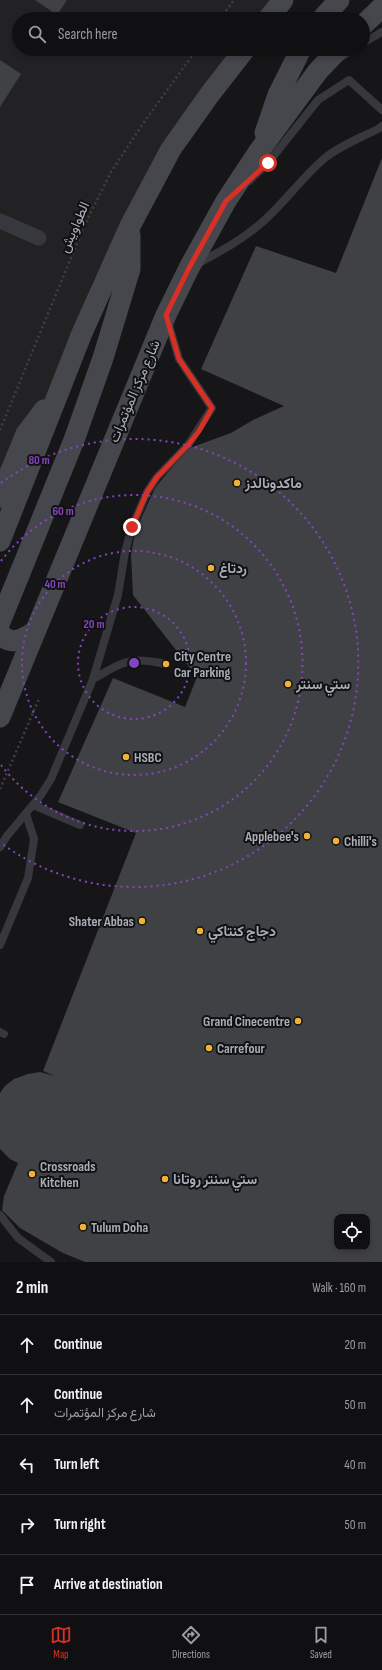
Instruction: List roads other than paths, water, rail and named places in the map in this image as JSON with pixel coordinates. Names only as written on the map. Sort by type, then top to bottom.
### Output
[{"type":"street","points":[[274,12],[283,0]]},
{"type":"street","points":[[328,12],[339,0]]},
{"type":"street","points":[[370,18],[382,7]]},
{"type":"street","points":[[0,541],[82,333],[130,226],[171,150],[210,94],[240,56]]},
{"type":"street","points":[[259,151],[278,95],[298,56]]},
{"type":"street","name":"شارع مركز المؤتمرات","points":[[0,717],[166,315],[189,268],[226,201],[259,151],[318,71],[332,56]]},
{"type":"street","points":[[0,221],[39,238]]},
{"type":"street","points":[[0,622],[74,440],[103,358],[130,269],[130,226]]},
{"type":"street","points":[[0,497],[26,434],[44,409],[56,399]]},
{"type":"street","points":[[0,633],[6,639],[15,641],[21,640],[34,632]]},
{"type":"lane","points":[[370,40],[382,32]]},
{"type":"lane","points":[[318,71],[343,56]]},
{"type":"lane","points":[[226,201],[268,163],[318,100],[349,80],[382,110]]},
{"type":"lane","points":[[189,268],[233,245],[259,225],[274,211],[312,170],[326,158],[344,145],[382,126]]},
{"type":"lane","points":[[0,847],[51,779],[93,680],[118,595],[125,552],[132,527],[147,492],[157,477],[188,445],[199,431],[212,408],[179,359],[166,315]]},
{"type":"lane","points":[[93,680],[130,660],[145,660],[166,664]]},
{"type":"lane","points":[[33,805],[80,825]]},
{"type":"lane","points":[[0,945],[28,878],[34,839],[26,814]]},
{"type":"lane","points":[[0,1215],[18,1238],[51,1262]]},
{"type":"place","name":"ماكدونالدز","points":[[237,483]]},
{"type":"place","name":"ردتاغ","points":[[211,568]]},
{"type":"place","name":"City Centre Car Parking","points":[[166,664]]},
{"type":"place","name":"ستي سنتر","points":[[288,684]]},
{"type":"place","name":"HSBC","points":[[126,757]]},
{"type":"place","name":"Applebee's","points":[[307,836]]},
{"type":"place","name":"Chilli's","points":[[336,841]]},
{"type":"place","name":"Shater Abbas","points":[[142,921]]},
{"type":"place","name":"دجاج كنتاكي","points":[[200,931]]},
{"type":"place","name":"Grand Cinecentre","points":[[298,1021]]},
{"type":"place","name":"Carrefour","points":[[209,1048]]},
{"type":"place","name":"Crossroads Kitchen","points":[[32,1174]]},
{"type":"place","name":"ستي سنتر روتانا","points":[[165,1179]]},
{"type":"place","name":"Tulum Doha","points":[[83,1227]]}]
